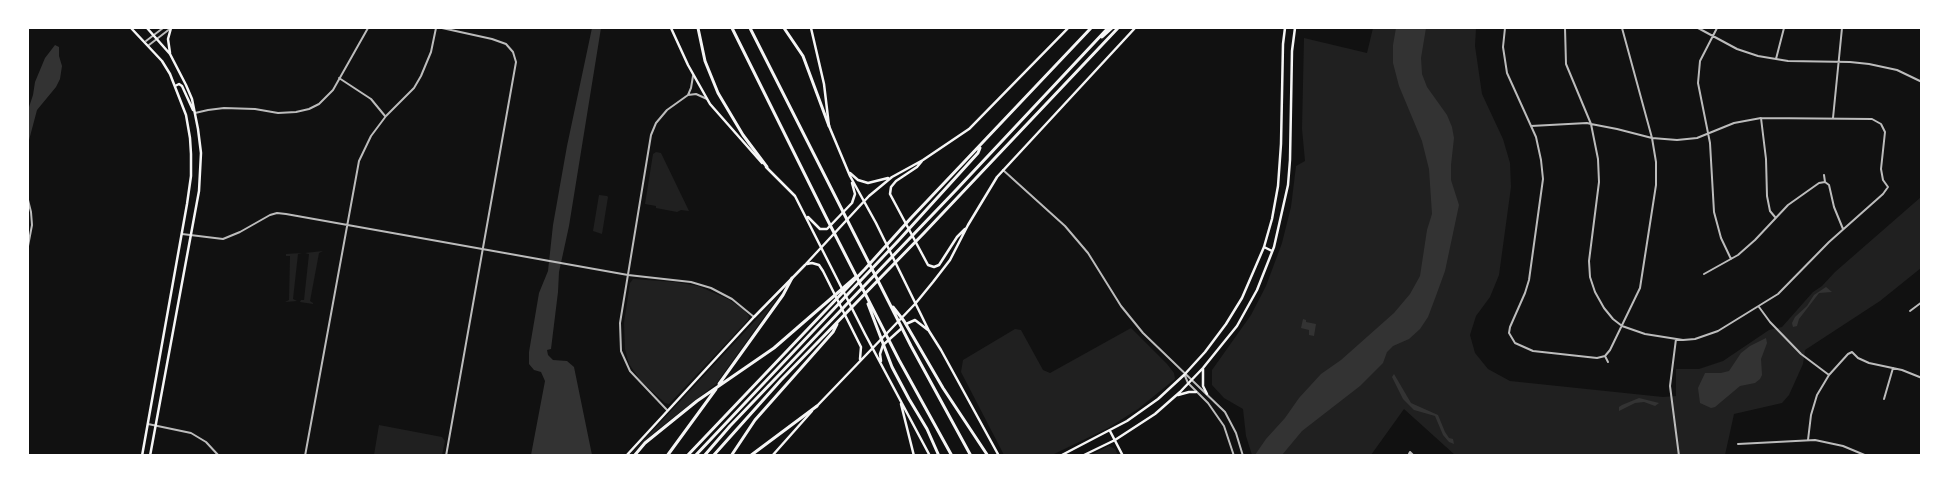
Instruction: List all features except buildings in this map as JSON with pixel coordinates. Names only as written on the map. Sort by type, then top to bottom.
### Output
[{"type":"highway","points":[[698,28],[705,61],[718,93],[743,135],[766,168]]},
{"type":"highway","points":[[732,28],[864,292],[952,456]]},
{"type":"highway","points":[[750,28],[911,346],[971,456]]},
{"type":"highway","points":[[784,28],[803,56],[829,126]]},
{"type":"highway","points":[[687,456],[1090,28]]},
{"type":"highway","points":[[704,456],[730,426],[1108,28]]},
{"type":"highway","points":[[1082,56],[1112,28]]},
{"type":"highway","points":[[713,456],[838,321],[1118,28]]},
{"type":"highway","points":[[696,456],[978,153],[981,145]]},
{"type":"highway","points":[[634,456],[645,443],[697,401],[774,348],[838,290],[865,269]]},
{"type":"highway","points":[[667,456],[777,303],[792,278]]},
{"type":"highway","points":[[864,292],[892,367],[927,429],[939,456]]},
{"type":"highway","points":[[888,300],[904,321],[943,388],[988,456]]},
{"type":"highway","points":[[731,456],[755,420],[833,332],[838,321]]},
{"type":"highway","points":[[750,456],[817,406]]},
{"type":"main road","points":[[131,28],[146,41],[162,61],[175,86],[186,115],[191,154],[191,176],[182,234],[142,456]]},
{"type":"main road","points":[[147,28],[170,54],[186,85],[195,113],[201,142],[199,191],[150,456]]},
{"type":"main road","points":[[170,54],[168,44],[171,28]]},
{"type":"main road","points":[[671,28],[693,76],[708,100],[766,168],[795,196],[822,247],[831,269],[930,456]]},
{"type":"main road","points":[[805,214],[818,228],[827,229],[854,200],[855,191],[829,126],[824,84],[811,28]]},
{"type":"main road","points":[[626,456],[864,201],[892,177],[923,160],[969,128],[1068,28]]},
{"type":"main road","points":[[772,456],[860,360],[915,304],[950,260],[992,185],[1135,28]]},
{"type":"main road","points":[[1060,456],[1110,431],[1147,408],[1184,375],[1212,344],[1236,307],[1251,279],[1264,247],[1274,210],[1280,175],[1285,28]]},
{"type":"main road","points":[[1082,456],[1115,440],[1155,414],[1188,384],[1237,326],[1256,290],[1272,251],[1283,214],[1290,169],[1292,51],[1295,28]]},
{"type":"main road","points":[[175,86],[179,84],[182,86],[195,113]]},
{"type":"main road","points":[[923,160],[917,167],[896,181],[891,187],[890,194],[928,265],[934,267],[939,265],[957,237],[968,225]]},
{"type":"main road","points":[[848,171],[858,180],[868,183],[892,177]]},
{"type":"main road","points":[[850,176],[876,223],[929,331],[999,456]]},
{"type":"main road","points":[[1264,247],[1272,251]]},
{"type":"main road","points":[[805,265],[815,263],[823,271],[857,338],[862,352],[860,360]]},
{"type":"main road","points":[[881,365],[880,354],[883,345],[907,322],[912,320],[918,321],[929,331]]},
{"type":"main road","points":[[1203,368],[1203,386],[1207,394]]},
{"type":"main road","points":[[1174,397],[1181,393],[1196,392]]},
{"type":"main road","points":[[900,400],[914,456]]},
{"type":"main road","points":[[1110,431],[1123,456]]},
{"type":"street","points":[[146,41],[163,28]]},
{"type":"street","points":[[149,45],[158,40],[171,28]]},
{"type":"street","points":[[195,113],[224,108],[255,109],[278,113],[309,109],[319,104],[333,90],[368,28]]},
{"type":"street","points":[[306,456],[346,225],[361,154],[371,136],[386,116],[414,88],[431,52],[436,28]]},
{"type":"street","points":[[442,28],[506,44],[515,56],[516,62],[446,456]]},
{"type":"street","points":[[1506,28],[1503,46],[1507,73],[1538,144],[1541,160],[1542,195],[1527,286],[1511,322],[1510,333],[1515,343],[1533,351],[1597,358],[1605,356],[1610,350],[1638,293],[1644,276],[1656,185],[1656,162],[1652,138],[1622,28]]},
{"type":"street","points":[[1531,126],[1591,124],[1652,138],[1688,140],[1709,134],[1734,123],[1761,118],[1872,119],[1881,124],[1885,132],[1881,169],[1883,180],[1888,187],[1883,194],[1843,228],[1782,290],[1759,307],[1711,334],[1696,339],[1676,339],[1645,334],[1622,326],[1604,308],[1594,292],[1590,277],[1589,261],[1599,174],[1597,150],[1591,124],[1566,64],[1565,28]]},
{"type":"street","points":[[1698,28],[1743,52],[1775,60],[1860,63],[1888,68],[1922,82]]},
{"type":"street","points":[[1717,28],[1700,61],[1698,75],[1699,90],[1709,134],[1714,212],[1719,233],[1731,259]]},
{"type":"street","points":[[1775,60],[1784,28]]},
{"type":"street","points":[[1834,118],[1842,28]]},
{"type":"street","points":[[667,410],[630,371],[621,351],[619,328],[651,135],[656,123],[667,110],[688,95],[692,88],[693,76]]},
{"type":"street","points":[[339,78],[371,99],[386,116]]},
{"type":"street","points":[[688,95],[698,94],[708,100]]},
{"type":"street","points":[[1761,118],[1766,152],[1767,196],[1770,211],[1775,217]]},
{"type":"street","points":[[1004,170],[1077,240],[1095,263],[1125,312],[1147,338],[1225,412],[1236,433],[1242,456]]},
{"type":"street","points":[[1824,175],[1843,228]]},
{"type":"street","points":[[1704,274],[1731,259],[1754,240],[1775,217],[1813,186],[1825,182]]},
{"type":"street","points":[[28,200],[32,225],[28,246]]},
{"type":"street","points":[[182,234],[214,238],[228,237],[277,213],[628,275],[680,280],[705,286],[732,299],[754,317]]},
{"type":"street","points":[[1910,311],[1922,302]]},
{"type":"street","points":[[1759,307],[1770,322],[1801,354],[1829,375]]},
{"type":"street","points":[[1676,339],[1670,386],[1678,456]]},
{"type":"street","points":[[1808,440],[1814,406],[1821,387],[1844,356],[1852,352],[1858,358],[1869,363],[1893,368],[1922,378]]},
{"type":"street","points":[[1605,356],[1608,362]]},
{"type":"street","points":[[1884,399],[1893,368]]},
{"type":"street","points":[[1184,375],[1188,384],[1208,403],[1224,426],[1234,456]]},
{"type":"street","points":[[148,424],[191,433],[206,442],[219,456]]},
{"type":"street","points":[[1738,444],[1808,440],[1837,444],[1867,456]]},
{"type":"street","points":[[1408,456],[1410,452],[1414,456]]},
{"type":"shaded area","points":[[592,28],[601,28],[569,226],[559,272],[551,349],[547,350],[548,355],[553,360],[567,361],[574,367],[592,455],[531,455],[545,381],[541,372],[534,370],[529,364],[529,352],[539,293],[548,271],[553,225],[567,146]]},
{"type":"shaded area","points":[[1373,28],[1476,28],[1475,46],[1482,94],[1503,139],[1510,163],[1511,187],[1499,275],[1490,297],[1476,316],[1470,335],[1475,353],[1488,369],[1510,381],[1663,397],[1676,396],[1676,369],[1699,369],[1723,361],[1769,330],[1782,327],[1813,292],[1921,197],[1921,268],[1880,301],[1805,350],[1803,364],[1789,395],[1782,403],[1734,414],[1725,455],[1455,455],[1404,409],[1371,455],[1252,455],[1246,436],[1243,409],[1224,398],[1212,385],[1212,370],[1251,315],[1266,286],[1282,243],[1291,207],[1296,166],[1305,161],[1302,129],[1304,38],[1367,53]]},
{"type":"shaded area","points":[[1396,28],[1426,28],[1421,58],[1422,74],[1427,87],[1447,115],[1452,127],[1454,138],[1451,180],[1459,205],[1445,271],[1428,317],[1420,329],[1409,339],[1393,346],[1387,352],[1383,363],[1360,386],[1302,431],[1282,455],[1255,455],[1299,398],[1321,374],[1341,360],[1394,313],[1410,294],[1420,276],[1427,230],[1432,214],[1429,169],[1422,141],[1399,86],[1393,63],[1393,45]]},
{"type":"shaded area","points":[[55,45],[59,47],[62,66],[60,79],[56,87],[37,110],[28,144],[28,110],[35,82],[45,58]]},
{"type":"shaded area","points":[[656,152],[661,153],[689,211],[681,210],[677,212],[645,204],[653,154]]},
{"type":"shaded area","points":[[599,195],[608,197],[602,234],[593,231]]},
{"type":"shaded area","points":[[323,251],[319,253],[310,301],[313,304],[300,302],[304,300],[309,254],[305,253]]},
{"type":"shaded area","points":[[302,253],[298,254],[293,299],[297,301],[285,302],[289,300],[290,256],[286,256],[286,254]]},
{"type":"shaded area","points":[[633,279],[675,282],[698,286],[728,299],[743,309],[749,316],[748,320],[669,404],[665,403],[641,381],[629,364],[625,349],[624,323],[630,283]]},
{"type":"shaded area","points":[[1826,287],[1832,292],[1819,293],[1799,319],[1797,326],[1793,327],[1792,323],[1795,317],[1807,306],[1814,295]]},
{"type":"shaded area","points":[[781,293],[716,384],[656,431],[629,456]]},
{"type":"shaded area","points":[[1303,319],[1306,322],[1316,324],[1314,336],[1309,335],[1309,330],[1301,328]]},
{"type":"shaded area","points":[[1131,328],[1167,364],[1174,373],[1175,379],[1138,409],[1108,428],[1052,455],[1004,455],[961,372],[963,360],[1015,329],[1021,330],[1043,370],[1050,373]]},
{"type":"shaded area","points":[[1766,338],[1767,343],[1761,359],[1762,375],[1760,379],[1755,383],[1740,386],[1715,407],[1711,408],[1700,403],[1698,388],[1705,373],[1729,371],[1741,353]]},
{"type":"shaded area","points":[[1394,374],[1411,403],[1438,415],[1445,432],[1449,438],[1453,439],[1454,444],[1449,442],[1443,435],[1435,416],[1414,410],[1403,399],[1392,377]]},
{"type":"shaded area","points":[[1639,398],[1659,403],[1655,406],[1644,402],[1635,403],[1619,411],[1619,407],[1622,405]]},
{"type":"shaded area","points":[[379,425],[442,437],[445,441],[442,455],[374,455]]},
{"type":"shaded area","points":[[1109,446],[1115,449],[1118,455],[1091,455]]}]
